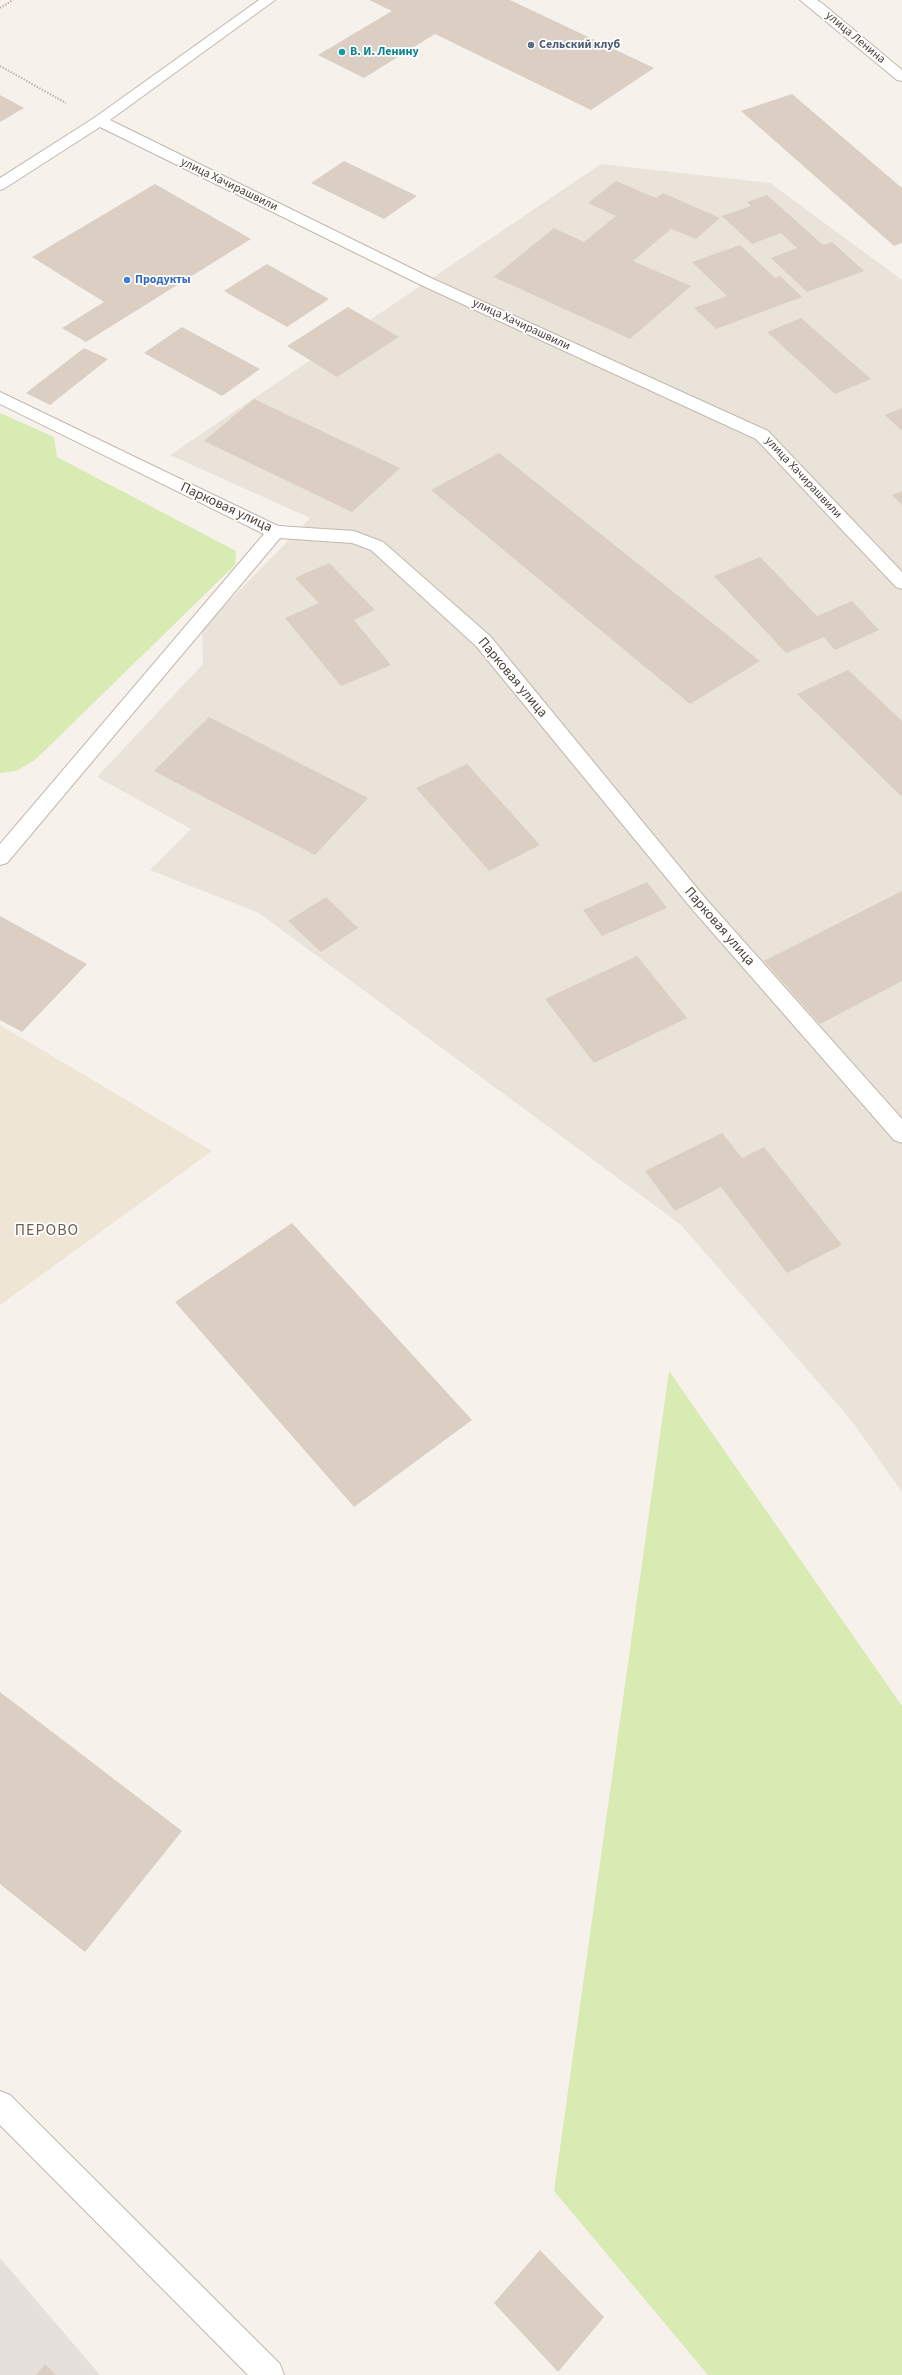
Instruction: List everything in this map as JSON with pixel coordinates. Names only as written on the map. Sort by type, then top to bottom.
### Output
[{"type":"street","points":[[0,185],[99,121],[268,0]]},
{"type":"street","name":"улица Ленина","points":[[807,0],[818,7],[902,77]]},
{"type":"street","name":"улица Хачирашвили","points":[[99,121],[427,282],[762,435],[902,583]]},
{"type":"street","name":"Парковая улица","points":[[0,397],[275,532],[354,537],[377,546],[483,641],[699,904],[902,1134]]},
{"type":"street","points":[[0,858],[275,532]]},
{"type":"street","points":[[0,2106],[269,2375]]},
{"type":"path","points":[[0,8],[13,0]]},
{"type":"path","points":[[0,66],[99,121]]},
{"type":"shaded area","points":[[601,164],[770,183],[902,280],[902,1492],[851,1420],[680,1224],[259,913],[150,870],[191,829],[97,777],[203,664],[202,629],[310,518],[170,455]]},
{"type":"shaded area","points":[[0,1025],[212,1151],[0,1305]]},
{"type":"shaded area","points":[[0,2258],[100,2375],[0,2375]]},
{"type":"green space","points":[[0,413],[54,437],[57,457],[236,551],[235,565],[35,760],[16,771],[0,773]]},
{"type":"green space","points":[[669,1371],[902,1706],[902,2375],[708,2375],[554,2191]]},
{"type":"building","name":"Сельский клуб","points":[[369,0],[510,0],[654,68],[591,110],[435,34],[364,78],[318,55],[392,11]]},
{"type":"building","points":[[792,94],[902,188],[902,243],[894,246],[741,111]]},
{"type":"building","points":[[0,95],[24,108],[0,122]]},
{"type":"building","points":[[344,161],[417,196],[384,219],[311,183]]},
{"type":"building","points":[[616,181],[656,198],[663,193],[720,218],[696,239],[671,229],[633,261],[691,286],[630,339],[494,277],[554,228],[584,242],[616,216],[588,203]]},
{"type":"building","name":"Продукты","points":[[155,184],[251,239],[86,342],[62,328],[104,302],[32,257]]},
{"type":"building","points":[[767,195],[823,245],[832,242],[864,271],[807,292],[771,258],[797,248],[781,233],[752,244],[722,216],[751,206],[747,202]]},
{"type":"building","points":[[740,245],[775,278],[780,276],[802,297],[716,329],[694,308],[727,296],[692,262]]},
{"type":"building","points":[[267,264],[329,299],[287,327],[224,291]]},
{"type":"building","points":[[348,307],[399,337],[337,377],[287,346]]},
{"type":"building","points":[[801,318],[871,379],[835,394],[767,332]]},
{"type":"building","points":[[182,327],[260,369],[222,396],[144,353]]},
{"type":"building","points":[[84,348],[108,359],[50,405],[26,393]]},
{"type":"building","points":[[254,399],[400,468],[352,512],[204,441]]},
{"type":"building","points":[[902,408],[902,431],[885,415]]},
{"type":"building","points":[[499,453],[760,661],[690,704],[431,490]]},
{"type":"building","points":[[902,491],[902,505],[892,495]]},
{"type":"building","points":[[760,557],[817,616],[852,601],[879,630],[835,650],[824,637],[786,653],[714,576]]},
{"type":"building","points":[[329,563],[375,610],[354,620],[391,665],[341,686],[285,618],[319,603],[295,578]]},
{"type":"building","points":[[848,670],[902,721],[902,797],[797,694]]},
{"type":"building","points":[[209,717],[368,798],[315,855],[154,771]]},
{"type":"building","points":[[467,764],[540,845],[489,871],[416,788]]},
{"type":"building","points":[[647,882],[667,908],[602,936],[583,910]]},
{"type":"building","points":[[902,891],[902,981],[820,1024],[764,961]]},
{"type":"building","points":[[326,897],[358,928],[321,952],[288,921]]},
{"type":"building","points":[[0,916],[87,964],[22,1032],[0,1020]]},
{"type":"building","points":[[637,956],[687,1018],[594,1063],[545,999]]},
{"type":"building","points":[[722,1133],[742,1158],[764,1147],[842,1245],[787,1273],[721,1187],[675,1211],[645,1171]]},
{"type":"building","points":[[292,1223],[472,1420],[354,1507],[175,1302]]},
{"type":"building","points":[[0,1692],[182,1831],[85,1952],[0,1884]]},
{"type":"building","points":[[540,2250],[604,2317],[558,2372],[494,2303]]},
{"type":"building","points":[[45,2364],[56,2375],[36,2375]]},
{"type":"place","name":"Сельский клуб","points":[[531,45]]},
{"type":"place","name":"В. И. Ленину","points":[[342,52]]},
{"type":"place","name":"Продукты","points":[[127,280]]},
{"type":"district","name":"ПЕРОВО","points":[[47,1231]]}]
